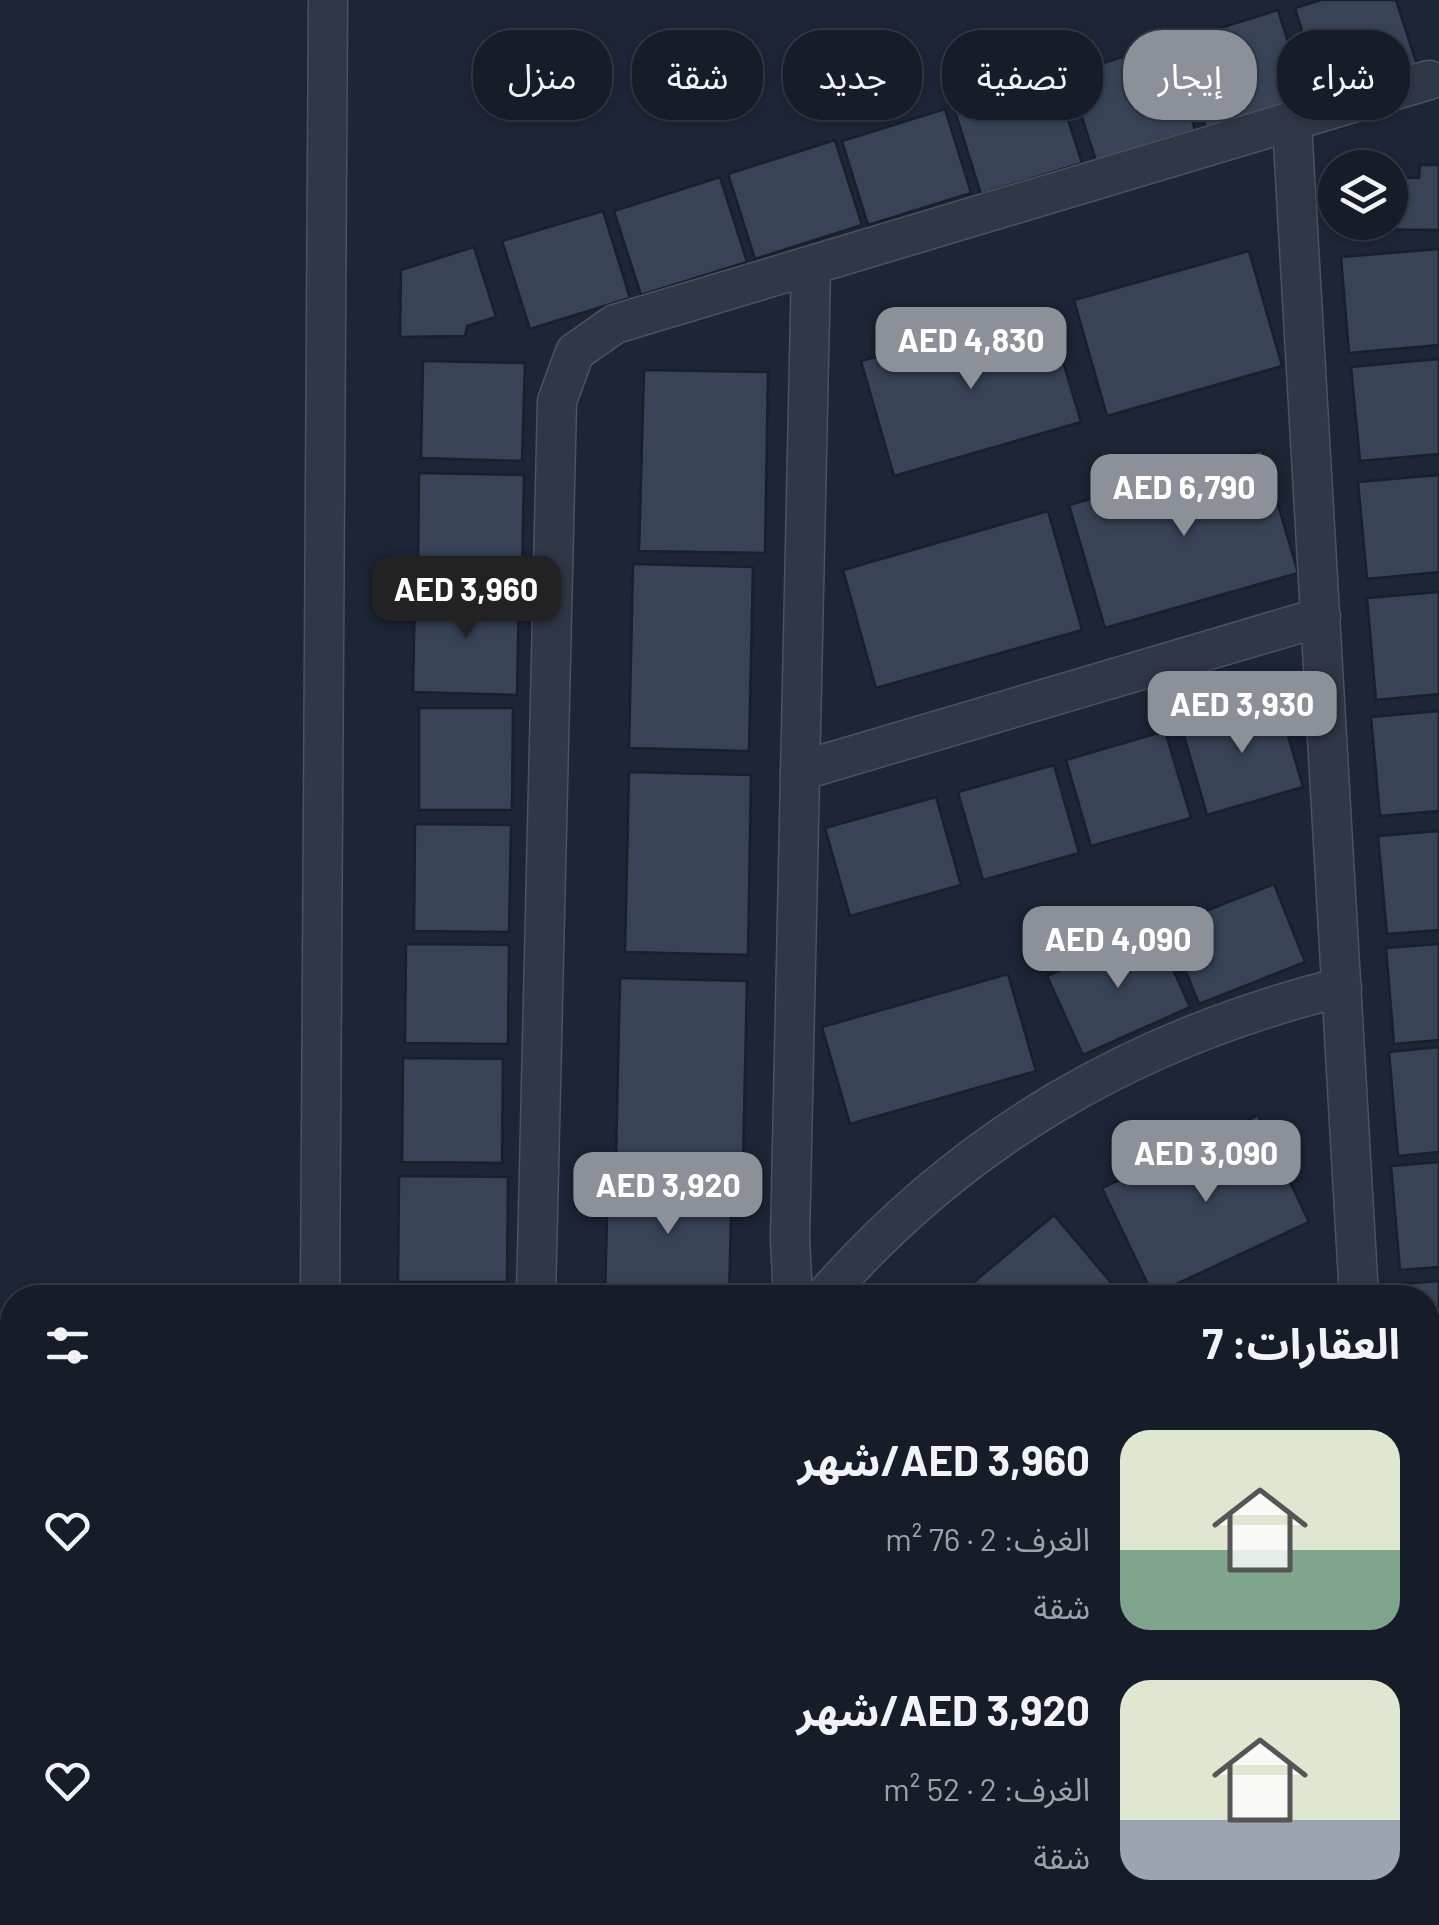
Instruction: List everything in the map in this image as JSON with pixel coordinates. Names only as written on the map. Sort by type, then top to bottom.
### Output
[{"type":"street","points":[[320,1285],[328,0]]},
{"type":"street","points":[[536,1285],[557,400],[575,352],[615,324],[1429,80]]},
{"type":"street","points":[[1292,124],[1359,1285]]},
{"type":"street","points":[[792,1285],[790,1238],[811,266]]},
{"type":"street","points":[[800,771],[1320,618]]},
{"type":"street","points":[[835,1285],[886,1229],[941,1181],[1006,1132],[1092,1081],[1192,1032],[1270,1004],[1342,987]]},
{"type":"building","points":[[1321,0],[1396,0],[1406,30],[1302,30],[1295,8]]},
{"type":"building","points":[[1278,10],[1284,30],[1277,30],[1277,109],[1257,115],[1257,30],[1213,30]]},
{"type":"building","points":[[1410,43],[1418,68],[1410,71]]},
{"type":"building","points":[[1123,57],[1123,120],[1192,120],[1195,130],[1096,161],[1083,120],[1103,120],[1103,63]]},
{"type":"building","points":[[942,110],[942,120],[948,120],[971,193],[868,225],[842,141],[910,120],[922,120],[922,116]]},
{"type":"building","points":[[958,120],[1068,120],[1082,163],[981,194]]},
{"type":"building","points":[[1203,120],[1242,120],[1207,131]]},
{"type":"building","points":[[835,140],[862,225],[755,259],[728,174]]},
{"type":"building","points":[[1420,165],[1439,165],[1439,230],[1408,230],[1408,178],[1419,178]]},
{"type":"building","points":[[720,177],[747,262],[641,295],[614,211]]},
{"type":"building","points":[[603,211],[630,298],[530,329],[502,241]]},
{"type":"building","points":[[474,247],[496,317],[467,326],[465,336],[400,337],[401,270]]},
{"type":"building","points":[[1439,249],[1439,345],[1349,353],[1341,257]]},
{"type":"building","points":[[1249,251],[1282,366],[1107,416],[1074,300]]},
{"type":"building","points":[[1047,308],[1081,422],[894,476],[861,361]]},
{"type":"building","points":[[1439,359],[1439,454],[1360,461],[1351,367]]},
{"type":"building","points":[[423,361],[525,363],[522,461],[421,458]]},
{"type":"building","points":[[644,370],[768,372],[765,553],[639,551]]},
{"type":"building","points":[[1262,450],[1298,573],[1105,628],[1069,505]]},
{"type":"building","points":[[419,473],[524,475],[522,574],[418,572]]},
{"type":"building","points":[[1439,475],[1439,572],[1367,579],[1358,482]]},
{"type":"building","points":[[1048,511],[1082,630],[876,688],[843,570]]},
{"type":"building","points":[[633,564],[753,567],[749,751],[629,748]]},
{"type":"building","points":[[415,588],[519,589],[517,695],[413,692]]},
{"type":"building","points":[[1439,592],[1439,694],[1376,700],[1367,598]]},
{"type":"building","points":[[1277,698],[1303,787],[1207,815],[1181,725]]},
{"type":"building","points":[[419,708],[513,708],[512,810],[419,810]]},
{"type":"building","points":[[1439,711],[1439,811],[1380,816],[1371,717]]},
{"type":"building","points":[[1165,731],[1191,818],[1091,846],[1066,760]]},
{"type":"building","points":[[1054,765],[1079,853],[983,880],[958,792]]},
{"type":"building","points":[[629,772],[751,775],[748,955],[625,952]]},
{"type":"building","points":[[936,797],[961,885],[850,916],[825,828]]},
{"type":"building","points":[[415,824],[511,825],[509,932],[414,931]]},
{"type":"building","points":[[1439,831],[1439,930],[1387,934],[1378,836]]},
{"type":"building","points":[[1274,884],[1305,962],[1199,1004],[1168,926]]},
{"type":"building","points":[[1154,928],[1190,1007],[1083,1055],[1047,976]]},
{"type":"building","points":[[406,944],[509,945],[508,1044],[405,1043]]},
{"type":"building","points":[[1439,944],[1439,1040],[1394,1044],[1386,948]]},
{"type":"building","points":[[1008,974],[1036,1071],[850,1124],[822,1027]]},
{"type":"building","points":[[620,978],[747,981],[743,1161],[616,1158]]},
{"type":"building","points":[[1439,1047],[1439,1152],[1398,1156],[1389,1052]]},
{"type":"building","points":[[403,1058],[503,1059],[502,1163],[402,1162]]},
{"type":"building","points":[[1258,1115],[1309,1222],[1174,1285],[1148,1285],[1102,1188]]},
{"type":"building","points":[[1439,1162],[1439,1267],[1400,1270],[1391,1166]]},
{"type":"building","points":[[608,1174],[732,1177],[729,1285],[605,1285]]},
{"type":"building","points":[[399,1176],[508,1177],[507,1282],[398,1282]]},
{"type":"building","points":[[1054,1215],[1113,1285],[971,1285]]},
{"type":"building","points":[[1439,1281],[1439,1285],[1402,1284]]}]
